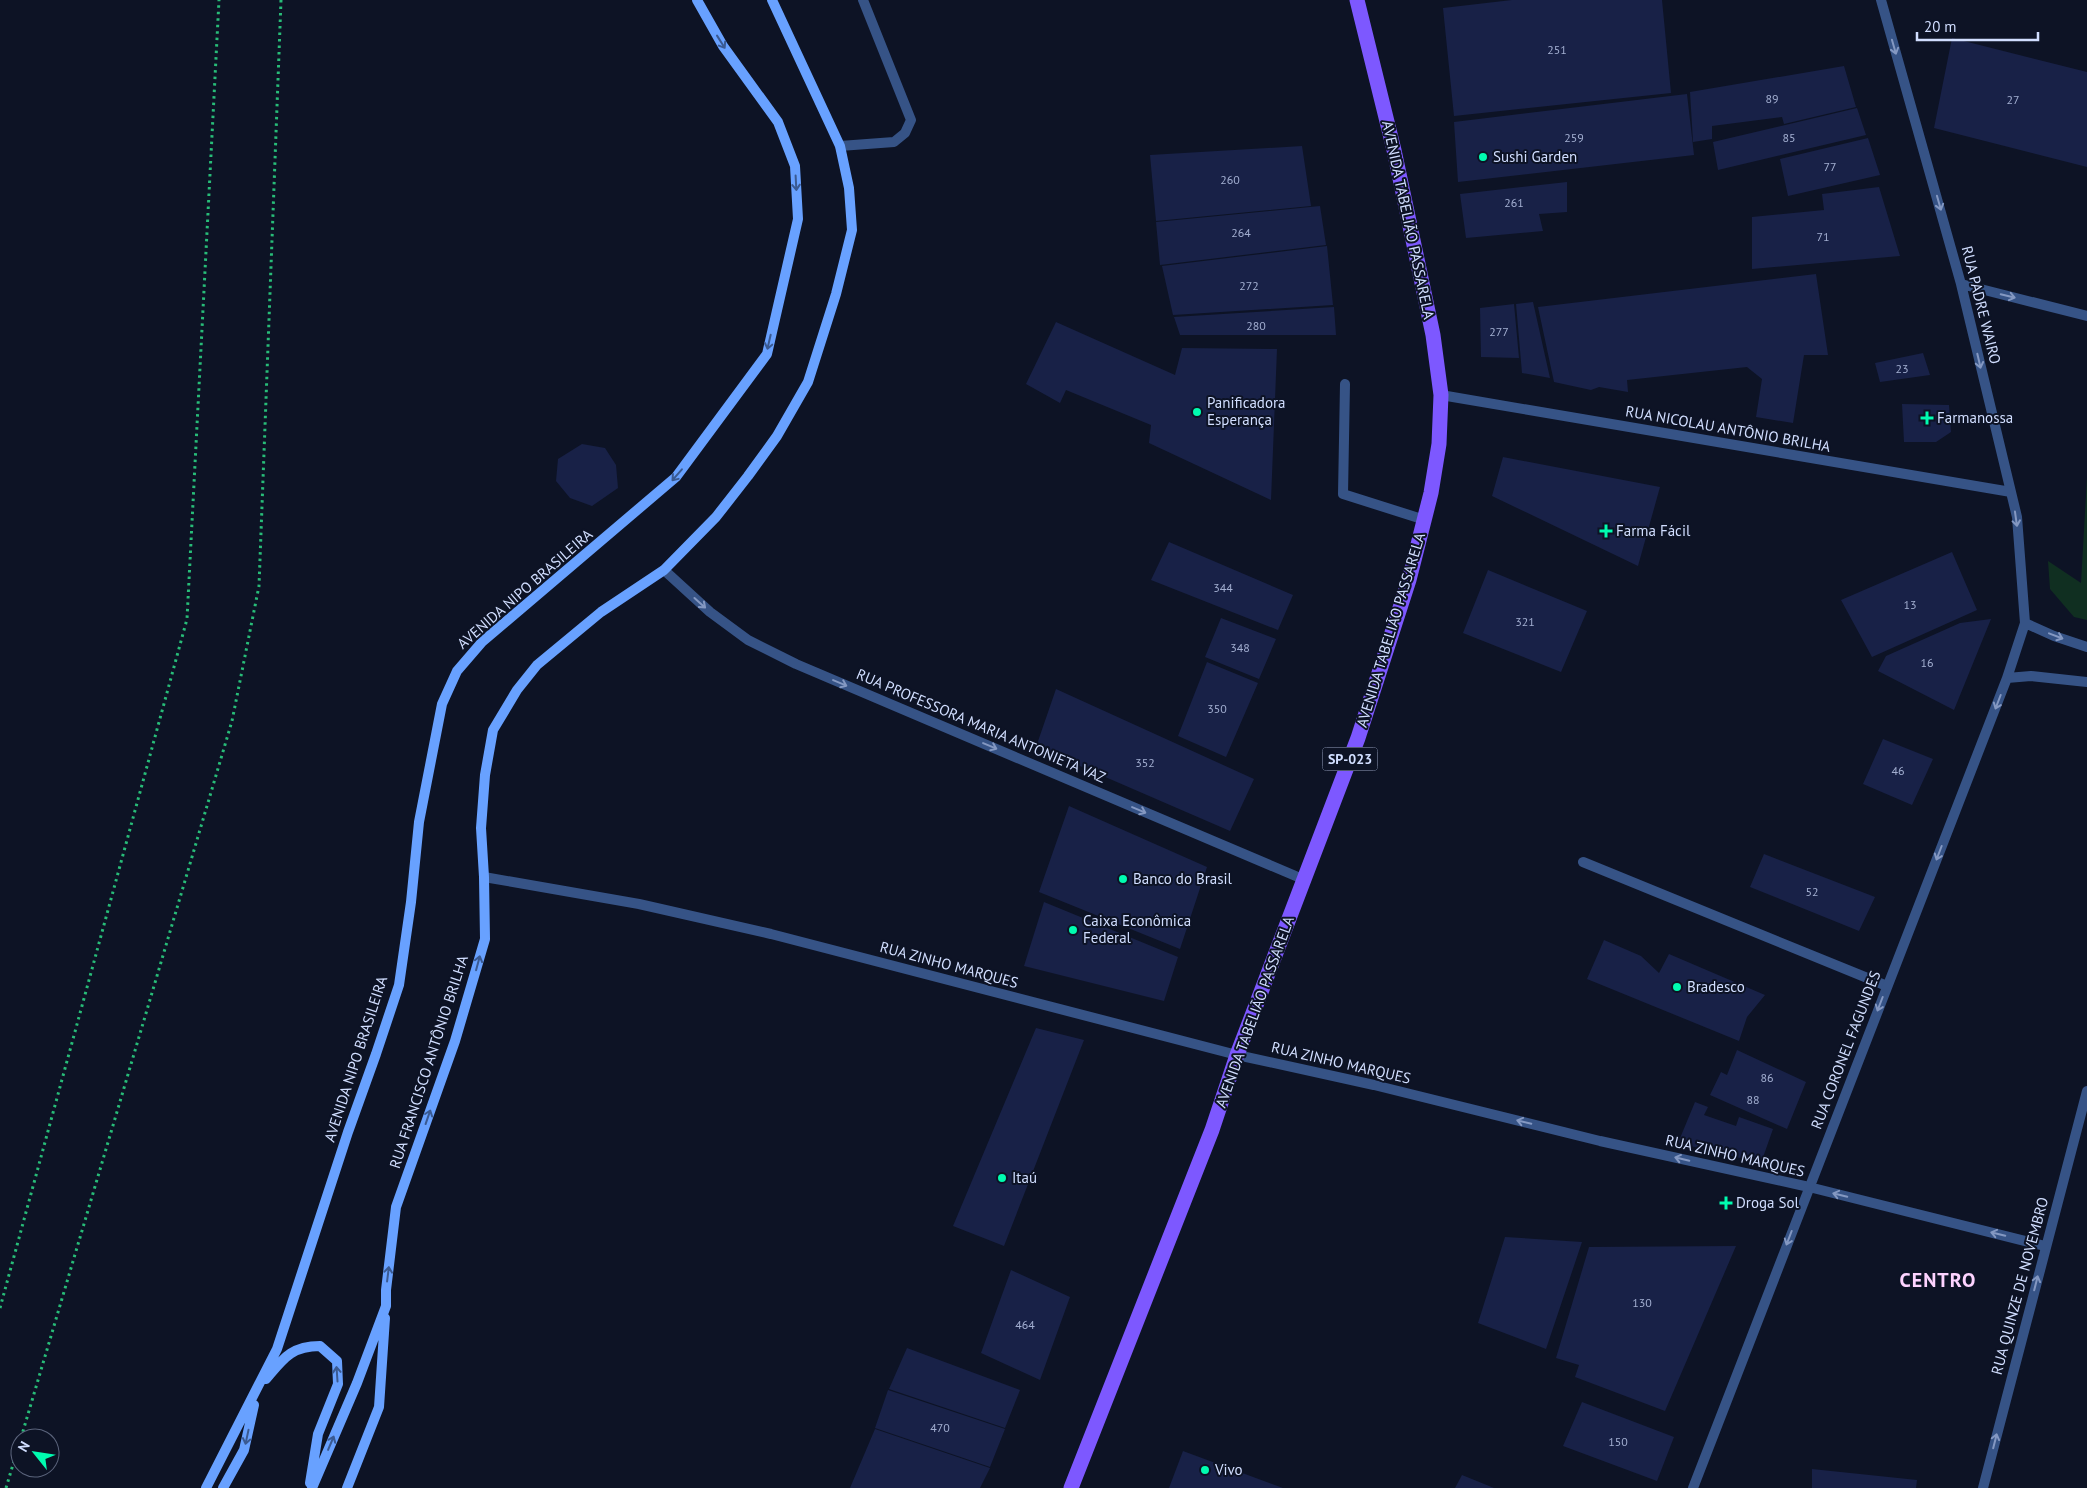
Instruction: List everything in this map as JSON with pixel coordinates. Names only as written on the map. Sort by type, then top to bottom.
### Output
[{"type":"main road","name":"AVENIDA TABELIÃO PASSARELA","points":[[1070,1488],[1212,1130],[1237,1056],[1358,738],[1409,580],[1424,520],[1439,444],[1441,395],[1432,335],[1394,150],[1357,0]]},
{"type":"street","name":"AVENIDA NIPO BRASILEIRA","points":[[206,1488],[277,1349],[348,1132],[399,985],[411,902],[419,822],[431,753],[442,704],[457,671],[482,642],[676,477],[767,354],[798,219],[795,166],[778,122],[723,46],[697,0]]},
{"type":"street","name":"RUA FRANCISCO ANTÔNIO BRILHA","points":[[310,1488],[356,1383],[386,1306],[386,1290],[396,1207],[455,1041],[485,939],[481,828],[486,774],[494,730],[506,707],[537,665],[601,612],[664,570],[716,517],[777,436],[808,382],[836,294],[852,230],[850,188],[840,146],[772,0]]},
{"type":"street","points":[[840,146],[894,142],[905,133],[911,120],[863,0]]},
{"type":"street","name":"RUA PADRE WAIRO","points":[[1881,0],[1961,284],[2017,517],[2025,622]]},
{"type":"street","points":[[1961,284],[2087,316]]},
{"type":"street","points":[[1345,384],[1343,494],[1424,520]]},
{"type":"street","name":"RUA NICOLAU ANTÔNIO BRILHA","points":[[1441,395],[2011,492]]},
{"type":"street","name":"RUA PROFESSORA MARIA ANTONIETA VAZ","points":[[664,570],[710,612],[748,640],[796,664],[1305,880]]},
{"type":"street","points":[[2025,622],[2054,636],[2087,647]]},
{"type":"street","name":"RUA CORONEL FAGUNDES","points":[[1693,1488],[1808,1187],[2007,678],[2025,622]]},
{"type":"street","points":[[2007,678],[2031,676],[2087,682]]},
{"type":"street","points":[[1583,862],[1887,986]]},
{"type":"street","name":"RUA ZINHO MARQUES","points":[[484,876],[638,904],[771,934],[1237,1056],[1374,1085],[1600,1141],[1808,1187],[2045,1246]]},
{"type":"street","name":"RUA QUINZE DE NOVEMBRO","points":[[1983,1488],[2045,1246],[2087,1092]]},
{"type":"street","points":[[347,1488],[378,1407],[386,1306]]},
{"type":"street","points":[[223,1488],[244,1450],[257,1389],[287,1355],[306,1346],[320,1346],[337,1361],[338,1384],[318,1434],[310,1488]]},
{"type":"path","points":[[0,1308],[187,619],[219,0]]},
{"type":"path","points":[[23,1428],[232,721],[259,586],[281,0]]},
{"type":"path","points":[[6,1488],[10,1474]]},
{"type":"green space","points":[[2087,477],[2087,620],[2074,617],[2050,589],[2048,561],[2081,583]]},
{"type":"building","points":[[1512,0],[1662,0],[1671,93],[1454,116],[1443,8]]},
{"type":"building","points":[[1952,38],[2087,72],[2087,167],[1934,128]]},
{"type":"building","points":[[1844,66],[1856,107],[1784,124],[1782,117],[1712,126],[1712,139],[1693,142],[1690,92]]},
{"type":"building","points":[[1687,94],[1694,155],[1458,182],[1454,122]]},
{"type":"building","points":[[1857,108],[1866,135],[1718,170],[1713,142]]},
{"type":"building","points":[[1868,138],[1880,175],[1788,196],[1780,159]]},
{"type":"building","points":[[1302,146],[1311,206],[1156,221],[1150,155]]},
{"type":"building","points":[[1567,182],[1567,212],[1539,214],[1543,231],[1466,238],[1460,194]]},
{"type":"building","points":[[1879,187],[1900,256],[1752,269],[1752,217],[1824,210],[1822,194]]},
{"type":"building","points":[[1320,206],[1326,245],[1160,265],[1156,222]]},
{"type":"building","points":[[1327,246],[1333,305],[1173,315],[1162,266]]},
{"type":"building","points":[[1816,274],[1828,355],[1804,355],[1793,423],[1756,417],[1762,379],[1747,367],[1627,380],[1628,392],[1599,387],[1591,390],[1554,382],[1538,307]]},
{"type":"building","points":[[1533,302],[1550,378],[1522,373],[1516,304]]},
{"type":"building","points":[[1514,304],[1519,358],[1481,357],[1480,308]]},
{"type":"building","points":[[1334,307],[1336,335],[1180,335],[1174,317]]},
{"type":"building","name":"Panificadora Esperança","points":[[1056,322],[1175,375],[1182,348],[1277,349],[1271,500],[1149,443],[1151,425],[1066,390],[1060,403],[1026,384]]},
{"type":"building","points":[[1923,353],[1930,375],[1880,382],[1875,363]]},
{"type":"building","name":"Farmanossa","points":[[1902,404],[1949,405],[1951,432],[1936,442],[1904,442]]},
{"type":"building","points":[[582,444],[605,448],[616,465],[618,488],[592,506],[570,498],[556,481],[558,459]]},
{"type":"building","name":"Farma Fácil","points":[[1503,457],[1660,487],[1638,566],[1492,496]]},
{"type":"building","points":[[1169,542],[1293,595],[1278,630],[1151,580]]},
{"type":"building","points":[[1952,552],[1977,610],[1872,657],[1841,600]]},
{"type":"building","points":[[1488,570],[1587,611],[1561,672],[1463,633]]},
{"type":"building","points":[[1221,618],[1276,639],[1259,679],[1205,657]]},
{"type":"building","points":[[1991,619],[1954,710],[1878,671],[1886,656],[1960,623]]},
{"type":"building","points":[[1207,662],[1258,683],[1226,757],[1178,736]]},
{"type":"building","points":[[1056,689],[1254,779],[1230,831],[1036,747]]},
{"type":"building","points":[[1883,739],[1933,759],[1912,805],[1863,784]]},
{"type":"building","name":"Banco do Brasil","points":[[1069,806],[1207,867],[1180,949],[1039,892]]},
{"type":"building","points":[[1764,854],[1875,897],[1859,931],[1750,887]]},
{"type":"building","name":"Caixa Econômica Federal","points":[[1044,902],[1178,957],[1164,1001],[1024,966]]},
{"type":"building","name":"Bradesco","points":[[1604,940],[1641,956],[1659,973],[1669,954],[1765,995],[1747,1017],[1739,1041],[1587,979]]},
{"type":"building","name":"Itaú","points":[[1036,1028],[1084,1040],[1004,1246],[953,1226]]},
{"type":"building","points":[[1737,1050],[1806,1082],[1787,1129],[1710,1095],[1721,1072],[1727,1075]]},
{"type":"building","points":[[1695,1102],[1708,1107],[1704,1115],[1736,1126],[1739,1117],[1773,1129],[1761,1163],[1678,1143]]},
{"type":"building","points":[[1505,1237],[1582,1242],[1546,1349],[1478,1323]]},
{"type":"building","points":[[1736,1246],[1665,1411],[1575,1377],[1579,1365],[1556,1358],[1589,1247]]},
{"type":"building","points":[[1011,1270],[1070,1297],[1040,1380],[981,1353]]},
{"type":"building","points":[[907,1348],[1020,1390],[1005,1428],[889,1389]]},
{"type":"building","points":[[888,1390],[1005,1429],[990,1467],[875,1428]]},
{"type":"building","points":[[1582,1402],[1674,1437],[1657,1481],[1563,1446]]},
{"type":"building","points":[[875,1429],[990,1468],[980,1488],[850,1488]]},
{"type":"building","name":"Vivo","points":[[1183,1451],[1283,1488],[1169,1488]]},
{"type":"building","points":[[1812,1469],[1917,1480],[1916,1488],[1812,1488]]},
{"type":"building","points":[[1462,1475],[1494,1488],[1455,1488]]},
{"type":"place","name":"Sushi Garden","points":[[1483,157]]},
{"type":"place","name":"Panificadora Esperança","points":[[1197,412]]},
{"type":"place","name":"Farmanossa","points":[[1927,418]]},
{"type":"place","name":"Farma Fácil","points":[[1606,531]]},
{"type":"place","name":"Banco do Brasil","points":[[1123,879]]},
{"type":"place","name":"Caixa Econômica Federal","points":[[1073,930]]},
{"type":"place","name":"Bradesco","points":[[1677,987]]},
{"type":"place","name":"Itaú","points":[[1002,1178]]},
{"type":"place","name":"Droga Sol","points":[[1726,1203]]},
{"type":"place","name":"Vivo","points":[[1205,1470]]},
{"type":"district","name":"CENTRO","points":[[1938,1280]]}]
